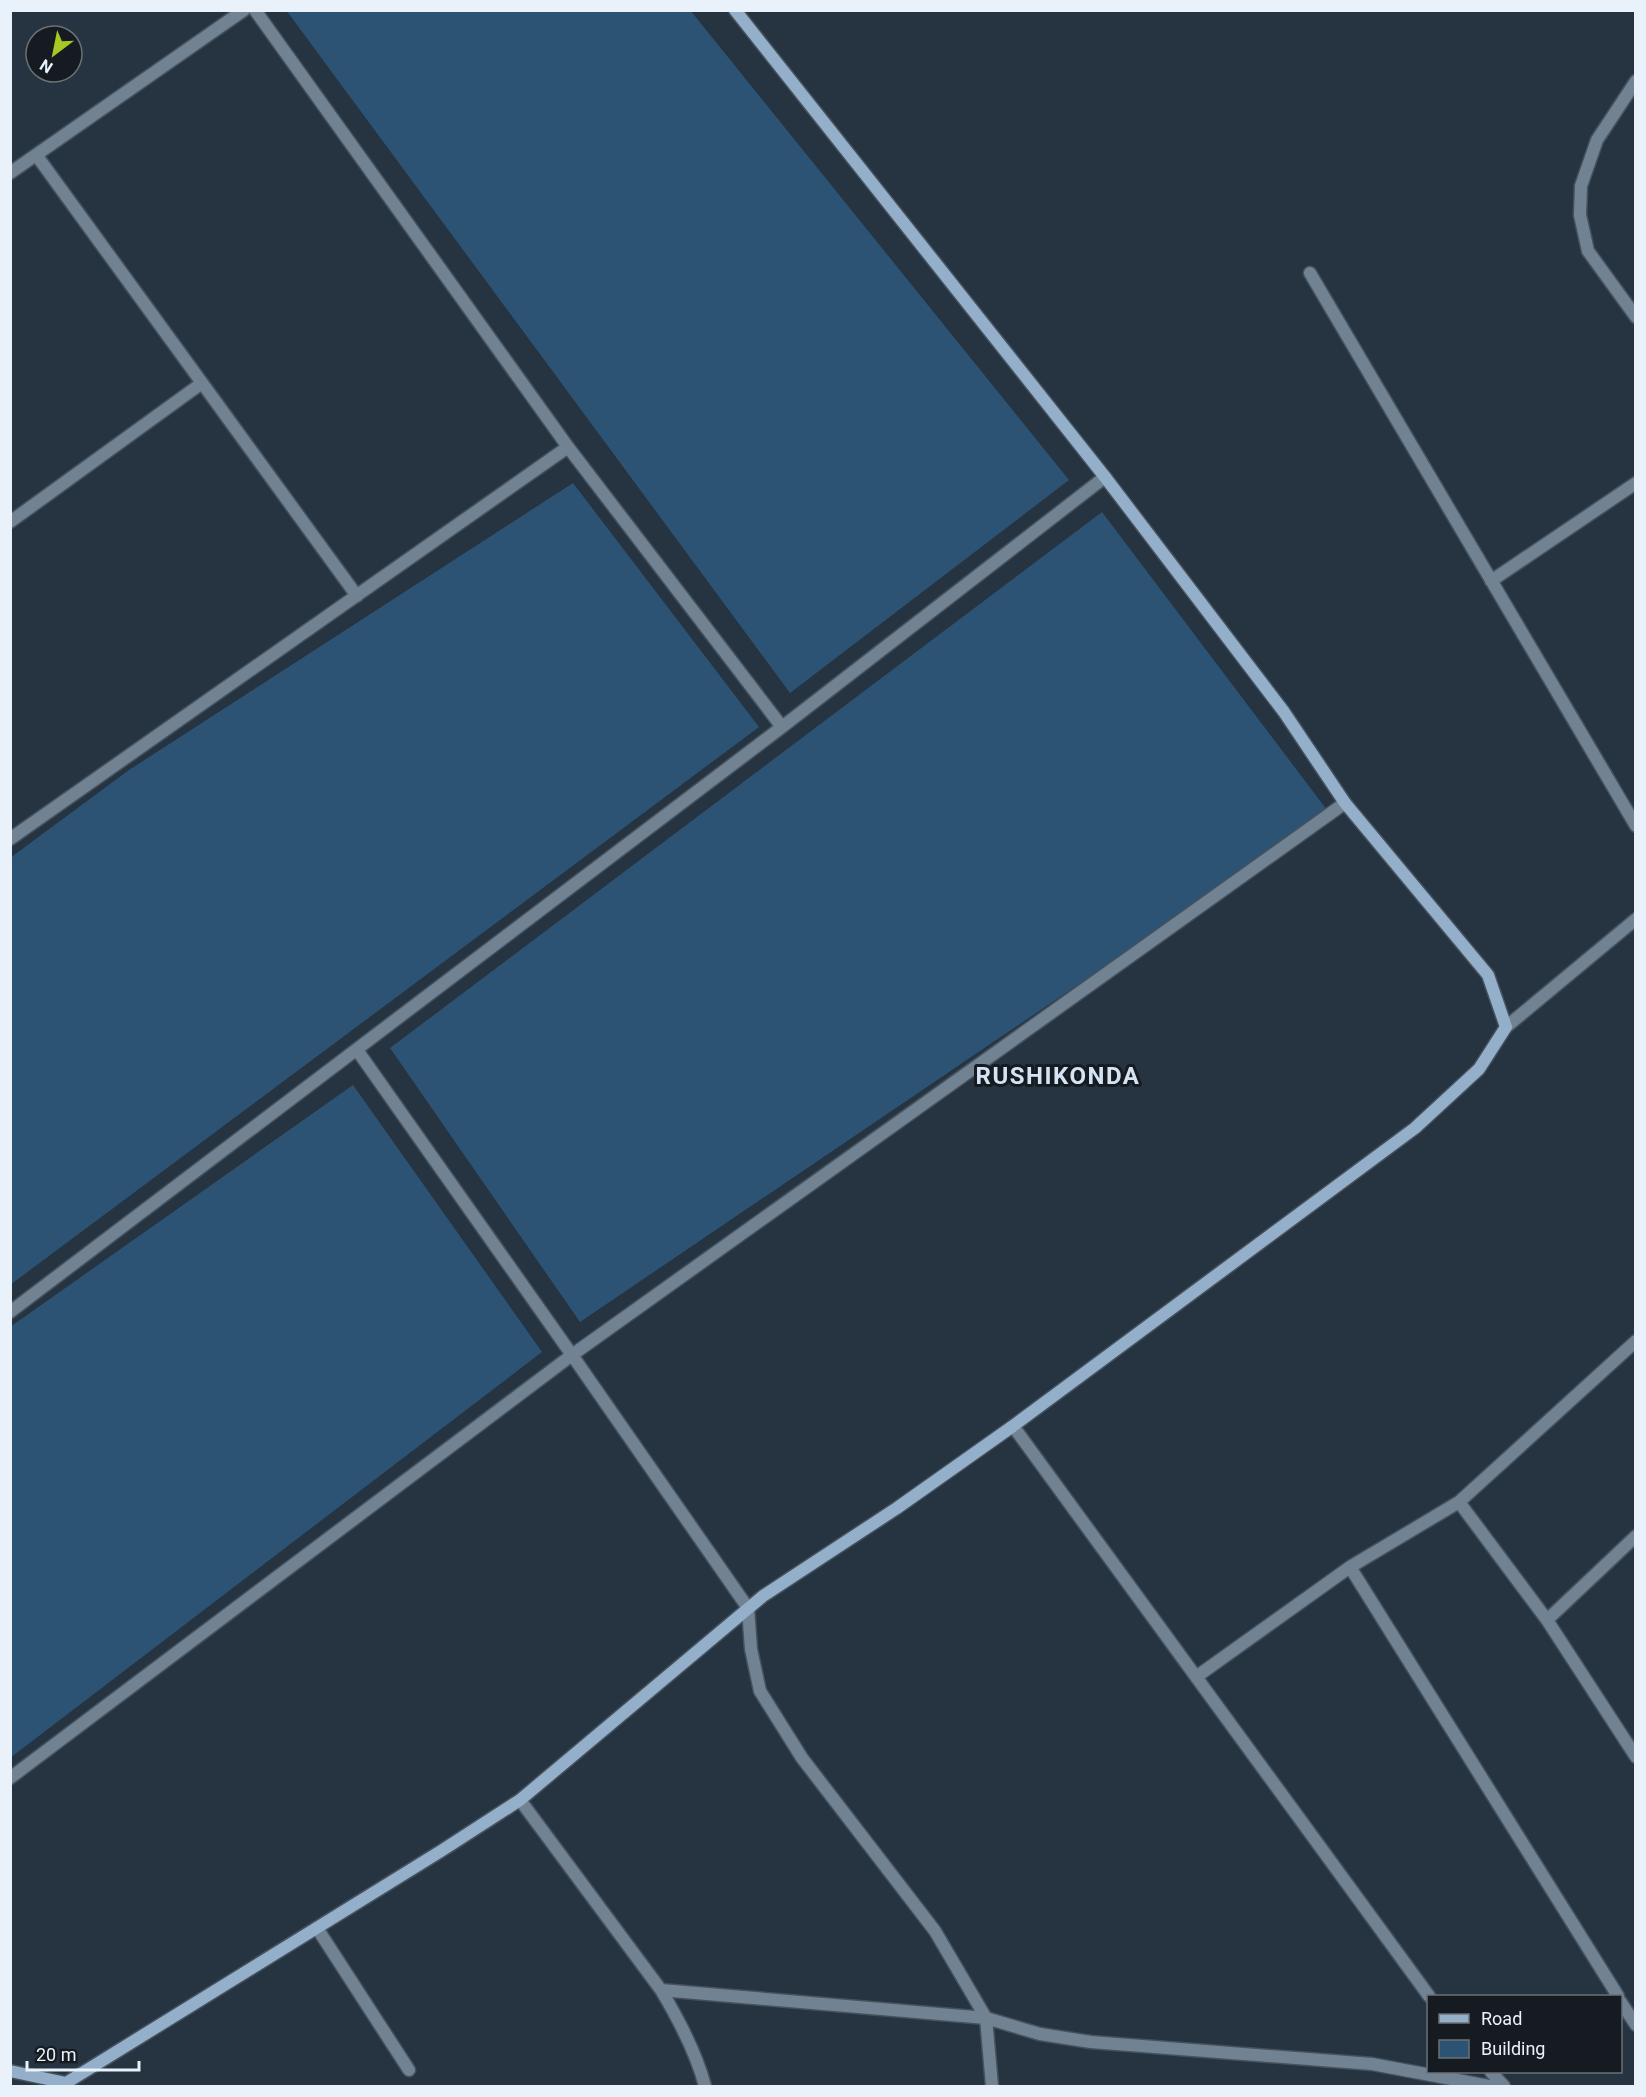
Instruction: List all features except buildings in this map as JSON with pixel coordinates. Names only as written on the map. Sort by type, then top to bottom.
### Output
[{"type":"street","points":[[10,173],[244,10]]},
{"type":"street","points":[[255,10],[568,447],[782,727]]},
{"type":"street","points":[[735,10],[1105,477],[1284,712],[1345,803],[1488,975],[1506,1027]]},
{"type":"street","points":[[1635,81],[1597,140],[1581,186],[1580,214],[1588,252],[1635,317]]},
{"type":"street","points":[[37,156],[357,596]]},
{"type":"street","points":[[1311,273],[1635,826]]},
{"type":"street","points":[[10,522],[202,383]]},
{"type":"street","points":[[10,839],[568,447]]},
{"type":"street","points":[[10,1312],[782,727],[1105,477]]},
{"type":"street","points":[[1491,581],[1635,483]]},
{"type":"street","points":[[10,1778],[572,1355],[1345,803]]},
{"type":"street","points":[[10,2071],[67,2085],[520,1800],[763,1596],[897,1508],[1013,1426],[1415,1128],[1479,1069],[1506,1027],[1635,919]]},
{"type":"street","points":[[357,1050],[748,1608],[751,1649],[760,1692],[802,1758],[934,1931],[986,2018],[992,2086]]},
{"type":"street","points":[[1196,1677],[1350,1567],[1459,1502],[1635,1341]]},
{"type":"street","points":[[1013,1426],[1428,1995]]},
{"type":"street","points":[[1459,1502],[1547,1620],[1635,1757]]},
{"type":"street","points":[[1547,1620],[1635,1536]]},
{"type":"street","points":[[1350,1567],[1617,1995]]},
{"type":"street","points":[[520,1800],[661,1990],[701,2070],[705,2086]]},
{"type":"street","points":[[317,1928],[409,2070]]},
{"type":"street","points":[[661,1990],[986,2018],[1040,2034],[1091,2043],[1372,2064],[1489,2086]]},
{"type":"street","points":[[1622,2004],[1635,2025]]},
{"type":"street","points":[[1492,2073],[1504,2086]]},
{"type":"district","name":"RUSHIKONDA","points":[[1058,1076]]}]
